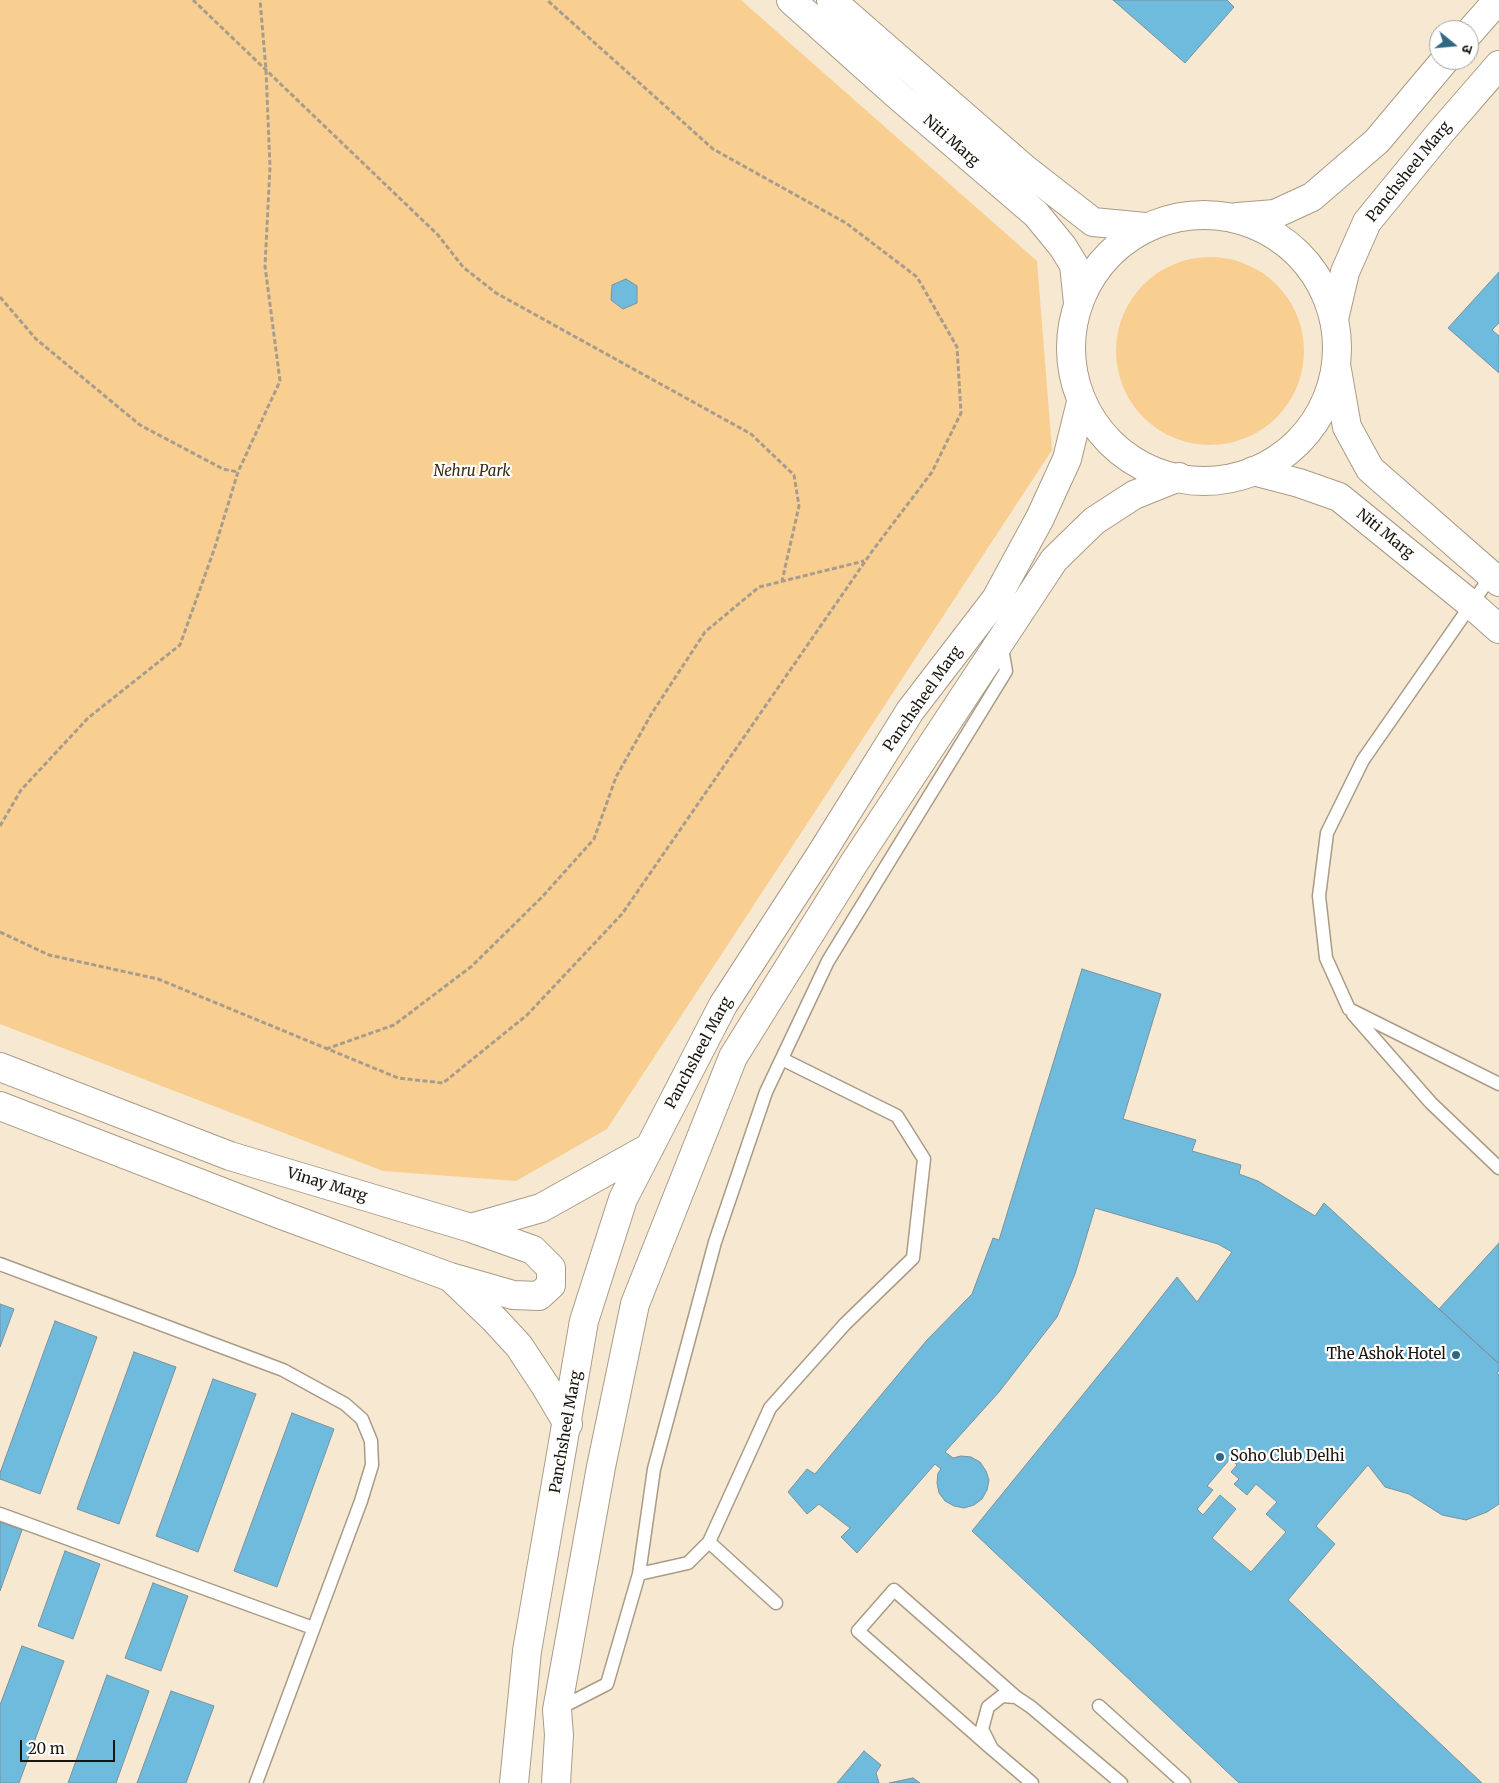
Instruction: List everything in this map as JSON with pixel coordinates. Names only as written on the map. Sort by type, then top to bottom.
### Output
[{"type":"main road","name":"Niti Marg","points":[[791,0],[1036,214],[1063,247],[1074,265],[1078,302]]},
{"type":"main road","name":"Niti Marg","points":[[831,0],[1025,169],[1093,222],[1145,227]]},
{"type":"main road","points":[[1479,22],[1498,0]]},
{"type":"main road","name":"Panchsheel Marg","points":[[1334,321],[1345,272],[1367,222],[1499,65]]},
{"type":"main road","points":[[1228,218],[1275,214],[1312,198],[1377,141],[1437,70]]},
{"type":"main road","points":[[1196,214],[1247,220],[1292,246],[1324,287],[1338,337],[1331,389],[1306,435],[1262,469],[1209,482],[1156,474],[1110,444],[1081,402],[1070,352],[1078,302],[1104,259],[1145,227],[1196,214]]},
{"type":"main road","points":[[1335,361],[1347,427],[1370,469],[1495,579]]},
{"type":"main road","name":"Panchsheel Marg","points":[[514,1783],[527,1651],[568,1424],[584,1321],[623,1200],[724,1005],[910,711],[996,599],[1040,518],[1067,459],[1081,402]]},
{"type":"main road","name":"Niti Marg","points":[[1253,471],[1339,497],[1499,629]]},
{"type":"main road","name":"Panchsheel Marg","points":[[556,1783],[559,1735],[557,1710],[601,1467],[635,1304],[733,1057],[854,863],[1054,560],[1094,521],[1134,495],[1179,478]]},
{"type":"main road","name":"Vinay Marg","points":[[0,1068],[230,1156],[471,1228],[533,1250],[551,1268],[551,1284],[539,1296],[513,1295],[450,1277]]},
{"type":"main road","points":[[0,1106],[279,1214],[450,1277],[496,1320],[519,1346],[568,1424]]},
{"type":"main road","points":[[471,1228],[541,1208],[650,1147]]},
{"type":"lane","points":[[1495,579],[1472,605],[1363,760],[1327,833],[1319,896],[1326,958],[1348,1009],[1431,1103],[1499,1168]]},
{"type":"lane","points":[[557,1710],[607,1684],[638,1574],[654,1469],[715,1242],[766,1092],[828,961],[1006,671],[1001,641]]},
{"type":"lane","points":[[1348,1009],[1499,1084]]},
{"type":"lane","points":[[638,1574],[688,1563],[709,1542],[770,1408],[845,1324],[913,1258],[924,1159],[897,1116],[782,1058]]},
{"type":"lane","points":[[0,1264],[283,1370],[345,1404],[362,1419],[371,1442],[372,1465],[361,1501],[256,1783]]},
{"type":"lane","points":[[0,1514],[313,1628]]},
{"type":"lane","points":[[709,1542],[776,1603]]},
{"type":"lane","points":[[1032,1783],[858,1631],[894,1590],[1016,1697],[1031,1707],[1121,1783]]},
{"type":"lane","points":[[992,1749],[982,1729],[988,1708],[1002,1696],[1016,1697]]},
{"type":"lane","points":[[1099,1706],[1184,1783]]},
{"type":"path","points":[[194,0],[438,235],[463,267],[496,293],[751,434],[794,476],[799,506],[782,581]]},
{"type":"path","points":[[0,826],[21,790],[88,718],[180,645],[215,547],[238,472],[280,381],[265,266],[270,167],[266,70],[260,0]]},
{"type":"path","points":[[0,932],[49,955],[158,979],[398,1078],[443,1083],[527,1015],[622,914],[865,561],[932,472],[961,413],[957,347],[917,277],[846,223],[713,149],[546,0]]},
{"type":"path","points":[[0,297],[36,339],[140,425],[223,469],[238,472]]},
{"type":"path","points":[[326,1048],[394,1026],[472,966],[543,896],[594,839],[616,777],[652,713],[705,632],[759,587],[865,561]]},
{"type":"green space","name":"Nehru Park","points":[[0,0],[741,0],[1037,261],[1052,450],[607,1129],[516,1181],[383,1171],[0,1024]]},
{"type":"green space","points":[[1219,257],[1246,264],[1277,284],[1297,315],[1303,333],[1303,369],[1297,387],[1277,418],[1246,438],[1228,444],[1201,445],[1192,444],[1166,434],[1150,424],[1137,411],[1123,387],[1117,369],[1116,342],[1117,333],[1127,307],[1137,291],[1150,278],[1174,264],[1192,258]]},
{"type":"building","points":[[1113,0],[1227,0],[1234,7],[1185,63]]},
{"type":"building","points":[[1499,272],[1499,323],[1492,330],[1499,336],[1499,373],[1448,328]]},
{"type":"building","points":[[626,279],[637,286],[637,303],[623,309],[611,300],[612,285]]},
{"type":"building","points":[[1082,969],[1161,994],[1123,1119],[1196,1140],[1192,1151],[1241,1165],[1239,1174],[1258,1181],[1315,1216],[1324,1203],[1499,1364],[1499,1371],[1497,1373],[1499,1375],[1499,1504],[1487,1512],[1466,1520],[1442,1515],[1409,1494],[1385,1487],[1368,1465],[1316,1526],[1335,1544],[1288,1600],[1482,1783],[1239,1783],[972,1531],[1177,1277],[1197,1302],[1232,1252],[1218,1244],[1095,1208],[1075,1274],[1057,1317],[999,1392],[945,1452],[953,1458],[961,1456],[971,1457],[980,1462],[989,1480],[987,1490],[982,1499],[974,1505],[964,1508],[954,1506],[945,1501],[939,1493],[937,1483],[938,1473],[941,1469],[935,1464],[857,1553],[841,1537],[850,1528],[819,1504],[807,1514],[788,1492],[807,1469],[815,1474],[927,1340],[972,1294],[993,1238],[999,1240]],"holes":[[[1230,1459],[1237,1465],[1231,1472],[1239,1479],[1234,1484],[1247,1495],[1256,1484],[1277,1502],[1266,1514],[1286,1532],[1251,1572],[1212,1538],[1236,1509],[1220,1495],[1203,1515],[1197,1509],[1213,1490],[1207,1486]]]},
{"type":"building","points":[[1499,1243],[1499,1364],[1439,1309]]},
{"type":"building","points":[[0,1304],[14,1309],[0,1347]]},
{"type":"building","points":[[55,1321],[97,1337],[40,1494],[0,1479],[0,1473]]},
{"type":"building","points":[[134,1352],[176,1367],[119,1524],[77,1509]]},
{"type":"building","points":[[213,1379],[256,1394],[198,1552],[156,1536]]},
{"type":"building","points":[[292,1413],[334,1429],[277,1587],[234,1571]]},
{"type":"building","points":[[0,1522],[22,1530],[0,1591]]},
{"type":"building","points":[[65,1551],[100,1564],[73,1639],[38,1626]]},
{"type":"building","points":[[153,1583],[188,1596],[161,1671],[125,1658]]},
{"type":"building","points":[[22,1646],[64,1661],[19,1783],[0,1783],[0,1705]]},
{"type":"building","points":[[107,1675],[149,1691],[116,1783],[68,1783]]},
{"type":"building","points":[[171,1691],[214,1706],[186,1783],[137,1783]]},
{"type":"building","points":[[864,1751],[881,1765],[876,1773],[879,1783],[837,1783]]},
{"type":"building","points":[[913,1778],[920,1783],[889,1783]]},
{"type":"place","name":"The Ashok Hotel","points":[[1456,1355]]},
{"type":"place","name":"Soho Club Delhi","points":[[1220,1457]]}]
